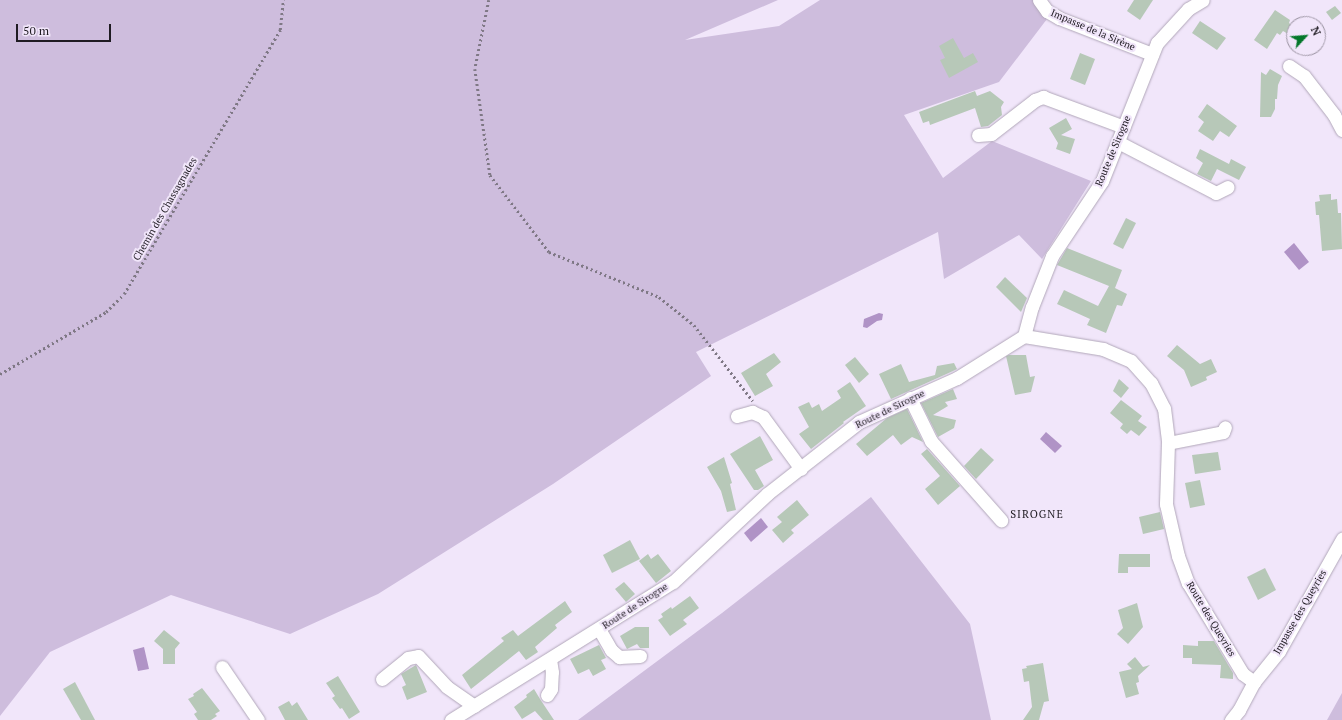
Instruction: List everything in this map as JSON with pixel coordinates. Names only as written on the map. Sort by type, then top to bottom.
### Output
[{"type":"street","name":"Impasse de la Sirène","points":[[1039,0],[1047,11],[1059,18],[1152,54]]},
{"type":"street","name":"Route de Sirogne","points":[[451,720],[550,660],[673,582],[767,494],[859,422],[910,398],[958,378],[1024,336],[1032,307],[1052,256],[1102,181],[1157,43],[1188,9],[1203,0]]},
{"type":"street","points":[[1289,66],[1304,76],[1334,115],[1342,130]]},
{"type":"street","points":[[978,135],[991,134],[1035,100],[1043,97],[1124,127]]},
{"type":"street","points":[[1118,142],[1216,193],[1228,187]]},
{"type":"street","name":"Route des Queyries","points":[[1024,336],[1103,349],[1131,361],[1151,383],[1164,408],[1168,443],[1166,504],[1178,556],[1188,583],[1243,674],[1254,682]]},
{"type":"street","points":[[910,398],[931,441],[1001,520]]},
{"type":"street","points":[[737,416],[752,412],[763,417],[800,469]]},
{"type":"street","points":[[1168,443],[1223,432],[1225,427]]},
{"type":"street","name":"Impasse des Queyries","points":[[1231,720],[1239,710],[1254,682],[1279,651],[1342,539]]},
{"type":"street","points":[[599,629],[611,650],[619,657],[640,656]]},
{"type":"street","points":[[382,679],[408,658],[418,656],[447,687],[474,706]]},
{"type":"street","points":[[547,695],[551,689],[552,672],[550,660]]},
{"type":"street","points":[[222,667],[258,720]]},
{"type":"path","name":"Chemin des Chassagnades","points":[[0,374],[106,312],[124,294],[280,30],[284,3],[283,0]]},
{"type":"path","points":[[489,0],[475,69],[490,175],[549,252],[659,297],[694,325],[755,404],[763,417]]},
{"type":"shaded area","points":[[0,0],[778,0],[685,40],[779,26],[820,0],[1033,0],[1047,19],[999,82],[904,115],[943,178],[992,141],[1091,181],[1042,259],[1019,235],[944,279],[938,232],[696,352],[711,376],[553,484],[378,594],[290,634],[171,595],[50,652],[0,716]]},
{"type":"shaded area","points":[[1294,243],[1309,262],[1299,270],[1284,252]]},
{"type":"shaded area","points":[[879,313],[883,314],[882,320],[877,321],[867,328],[863,327],[864,319]]},
{"type":"shaded area","points":[[1046,432],[1062,446],[1055,453],[1040,439]]},
{"type":"shaded area","points":[[871,497],[970,624],[991,720],[578,720],[722,613]]},
{"type":"shaded area","points":[[761,518],[768,527],[751,542],[744,533]]},
{"type":"shaded area","points":[[144,647],[149,669],[138,671],[133,650]]},
{"type":"shaded area","points":[[1342,693],[1342,720],[1327,720]]},
{"type":"building","points":[[1134,0],[1153,0],[1140,20],[1127,11]]},
{"type":"building","points":[[1335,6],[1341,13],[1332,20],[1326,12]]},
{"type":"building","points":[[1275,10],[1286,17],[1286,33],[1283,31],[1280,35],[1277,33],[1267,49],[1254,40]]},
{"type":"building","points":[[1200,21],[1226,38],[1217,50],[1192,33]]},
{"type":"building","points":[[953,38],[964,58],[973,53],[978,62],[949,78],[940,60],[945,58],[939,46]]},
{"type":"building","points":[[1080,53],[1095,59],[1085,85],[1070,79]]},
{"type":"building","points":[[1270,69],[1282,76],[1278,85],[1277,99],[1275,99],[1275,109],[1271,117],[1260,117],[1261,72],[1266,75]]},
{"type":"building","points":[[975,91],[977,96],[990,91],[1004,102],[1001,107],[1002,115],[988,126],[981,127],[975,108],[930,125],[929,121],[923,123],[919,112]]},
{"type":"building","points":[[1207,104],[1237,126],[1229,137],[1220,131],[1213,141],[1198,131],[1204,122],[1198,117]]},
{"type":"building","points":[[1066,118],[1072,129],[1061,135],[1075,139],[1070,154],[1056,149],[1058,143],[1049,128]]},
{"type":"building","points":[[1200,149],[1229,164],[1231,159],[1246,167],[1239,180],[1217,169],[1211,181],[1197,174],[1203,163],[1196,158]]},
{"type":"building","points":[[1331,194],[1331,200],[1337,199],[1338,213],[1341,213],[1342,249],[1322,251],[1319,215],[1316,215],[1315,202],[1320,201],[1319,195]]},
{"type":"building","points":[[1126,218],[1136,223],[1123,249],[1113,244]]},
{"type":"building","points":[[1067,248],[1122,270],[1115,288],[1127,294],[1122,306],[1117,305],[1106,333],[1087,325],[1090,319],[1057,304],[1064,290],[1098,306],[1109,286],[1057,265]]},
{"type":"building","points":[[1005,277],[1027,298],[1021,312],[996,287]]},
{"type":"building","points":[[1177,345],[1200,364],[1211,359],[1217,372],[1206,377],[1207,380],[1191,387],[1184,370],[1167,356]]},
{"type":"building","points":[[774,353],[781,362],[766,374],[773,386],[755,396],[741,373]]},
{"type":"building","points":[[1026,355],[1030,377],[1035,376],[1031,392],[1015,395],[1006,356]]},
{"type":"building","points":[[855,357],[869,374],[859,383],[845,365]]},
{"type":"building","points":[[954,363],[957,369],[891,399],[879,374],[901,364],[909,382],[935,375],[937,366]]},
{"type":"building","points":[[1119,379],[1129,388],[1121,398],[1113,391]]},
{"type":"building","points":[[850,382],[866,406],[843,422],[844,423],[811,449],[799,434],[809,427],[798,407],[809,402],[812,408],[819,404],[822,411],[841,398],[837,391]]},
{"type":"building","points":[[953,389],[957,399],[945,402],[948,406],[933,415],[956,420],[954,428],[938,437],[921,403]]},
{"type":"building","points":[[1121,400],[1142,416],[1138,421],[1147,427],[1139,436],[1131,430],[1127,434],[1120,428],[1123,424],[1110,413]]},
{"type":"building","points":[[907,409],[923,442],[912,437],[901,445],[893,435],[867,456],[856,444],[887,418]]},
{"type":"building","points":[[760,436],[773,460],[755,470],[764,486],[758,490],[754,490],[730,454]]},
{"type":"building","points":[[981,448],[994,460],[976,479],[964,466]]},
{"type":"building","points":[[927,449],[960,486],[938,505],[925,489],[940,476],[921,454]]},
{"type":"building","points":[[1218,452],[1221,470],[1195,474],[1192,455]]},
{"type":"building","points":[[724,457],[732,483],[730,484],[736,510],[727,512],[721,491],[707,467]]},
{"type":"building","points":[[1200,480],[1205,505],[1190,508],[1185,483]]},
{"type":"building","points":[[797,500],[809,515],[791,530],[794,533],[783,543],[772,530],[782,522],[777,517]]},
{"type":"building","points":[[1160,512],[1164,529],[1143,534],[1139,517]]},
{"type":"building","points":[[630,540],[640,559],[612,573],[603,555]]},
{"type":"building","points":[[648,554],[651,559],[658,554],[671,571],[656,583],[639,561]]},
{"type":"building","points":[[1119,554],[1150,554],[1150,567],[1128,567],[1128,573],[1118,573]]},
{"type":"building","points":[[1265,568],[1276,590],[1258,600],[1247,577]]},
{"type":"building","points":[[624,582],[635,594],[626,602],[615,589]]},
{"type":"building","points":[[690,596],[699,608],[683,620],[687,624],[670,636],[658,620],[663,617],[661,614],[671,607],[672,609]]},
{"type":"building","points":[[565,601],[572,612],[555,625],[557,628],[535,647],[538,652],[526,660],[519,651],[471,689],[462,675],[504,641],[501,638],[513,630],[518,636]]},
{"type":"building","points":[[1137,603],[1143,627],[1128,644],[1117,634],[1123,628],[1118,610]]},
{"type":"building","points":[[635,627],[649,627],[649,648],[640,648],[637,644],[627,649],[620,636]]},
{"type":"building","points":[[164,630],[180,643],[175,649],[175,664],[163,664],[163,649],[154,641]]},
{"type":"building","points":[[1198,641],[1214,641],[1233,673],[1233,679],[1220,678],[1221,665],[1192,664],[1192,658],[1183,658],[1183,645],[1198,646]]},
{"type":"building","points":[[599,645],[606,658],[601,660],[606,669],[593,676],[589,669],[578,674],[570,659]]},
{"type":"building","points":[[1135,657],[1143,667],[1150,665],[1138,676],[1139,682],[1136,683],[1139,694],[1126,698],[1119,672],[1132,669],[1127,664]]},
{"type":"building","points":[[1043,663],[1049,701],[1044,702],[1039,720],[1023,720],[1032,707],[1029,681],[1024,682],[1022,669],[1027,668],[1026,666]]},
{"type":"building","points":[[416,665],[427,692],[407,700],[402,687],[406,685],[401,674]]},
{"type":"building","points":[[338,676],[360,712],[349,719],[342,708],[340,709],[332,698],[335,696],[326,683]]},
{"type":"building","points":[[75,682],[95,720],[81,720],[63,689]]},
{"type":"building","points":[[202,688],[220,711],[215,714],[217,716],[211,720],[198,720],[194,714],[197,712],[188,699],[194,696],[193,694]]},
{"type":"building","points":[[534,689],[554,720],[543,720],[535,711],[522,719],[514,707],[527,697],[526,695]]},
{"type":"building","points":[[289,701],[292,706],[297,702],[308,720],[285,720],[278,707]]},
{"type":"district","name":"SIROGNE","points":[[1037,514]]}]
